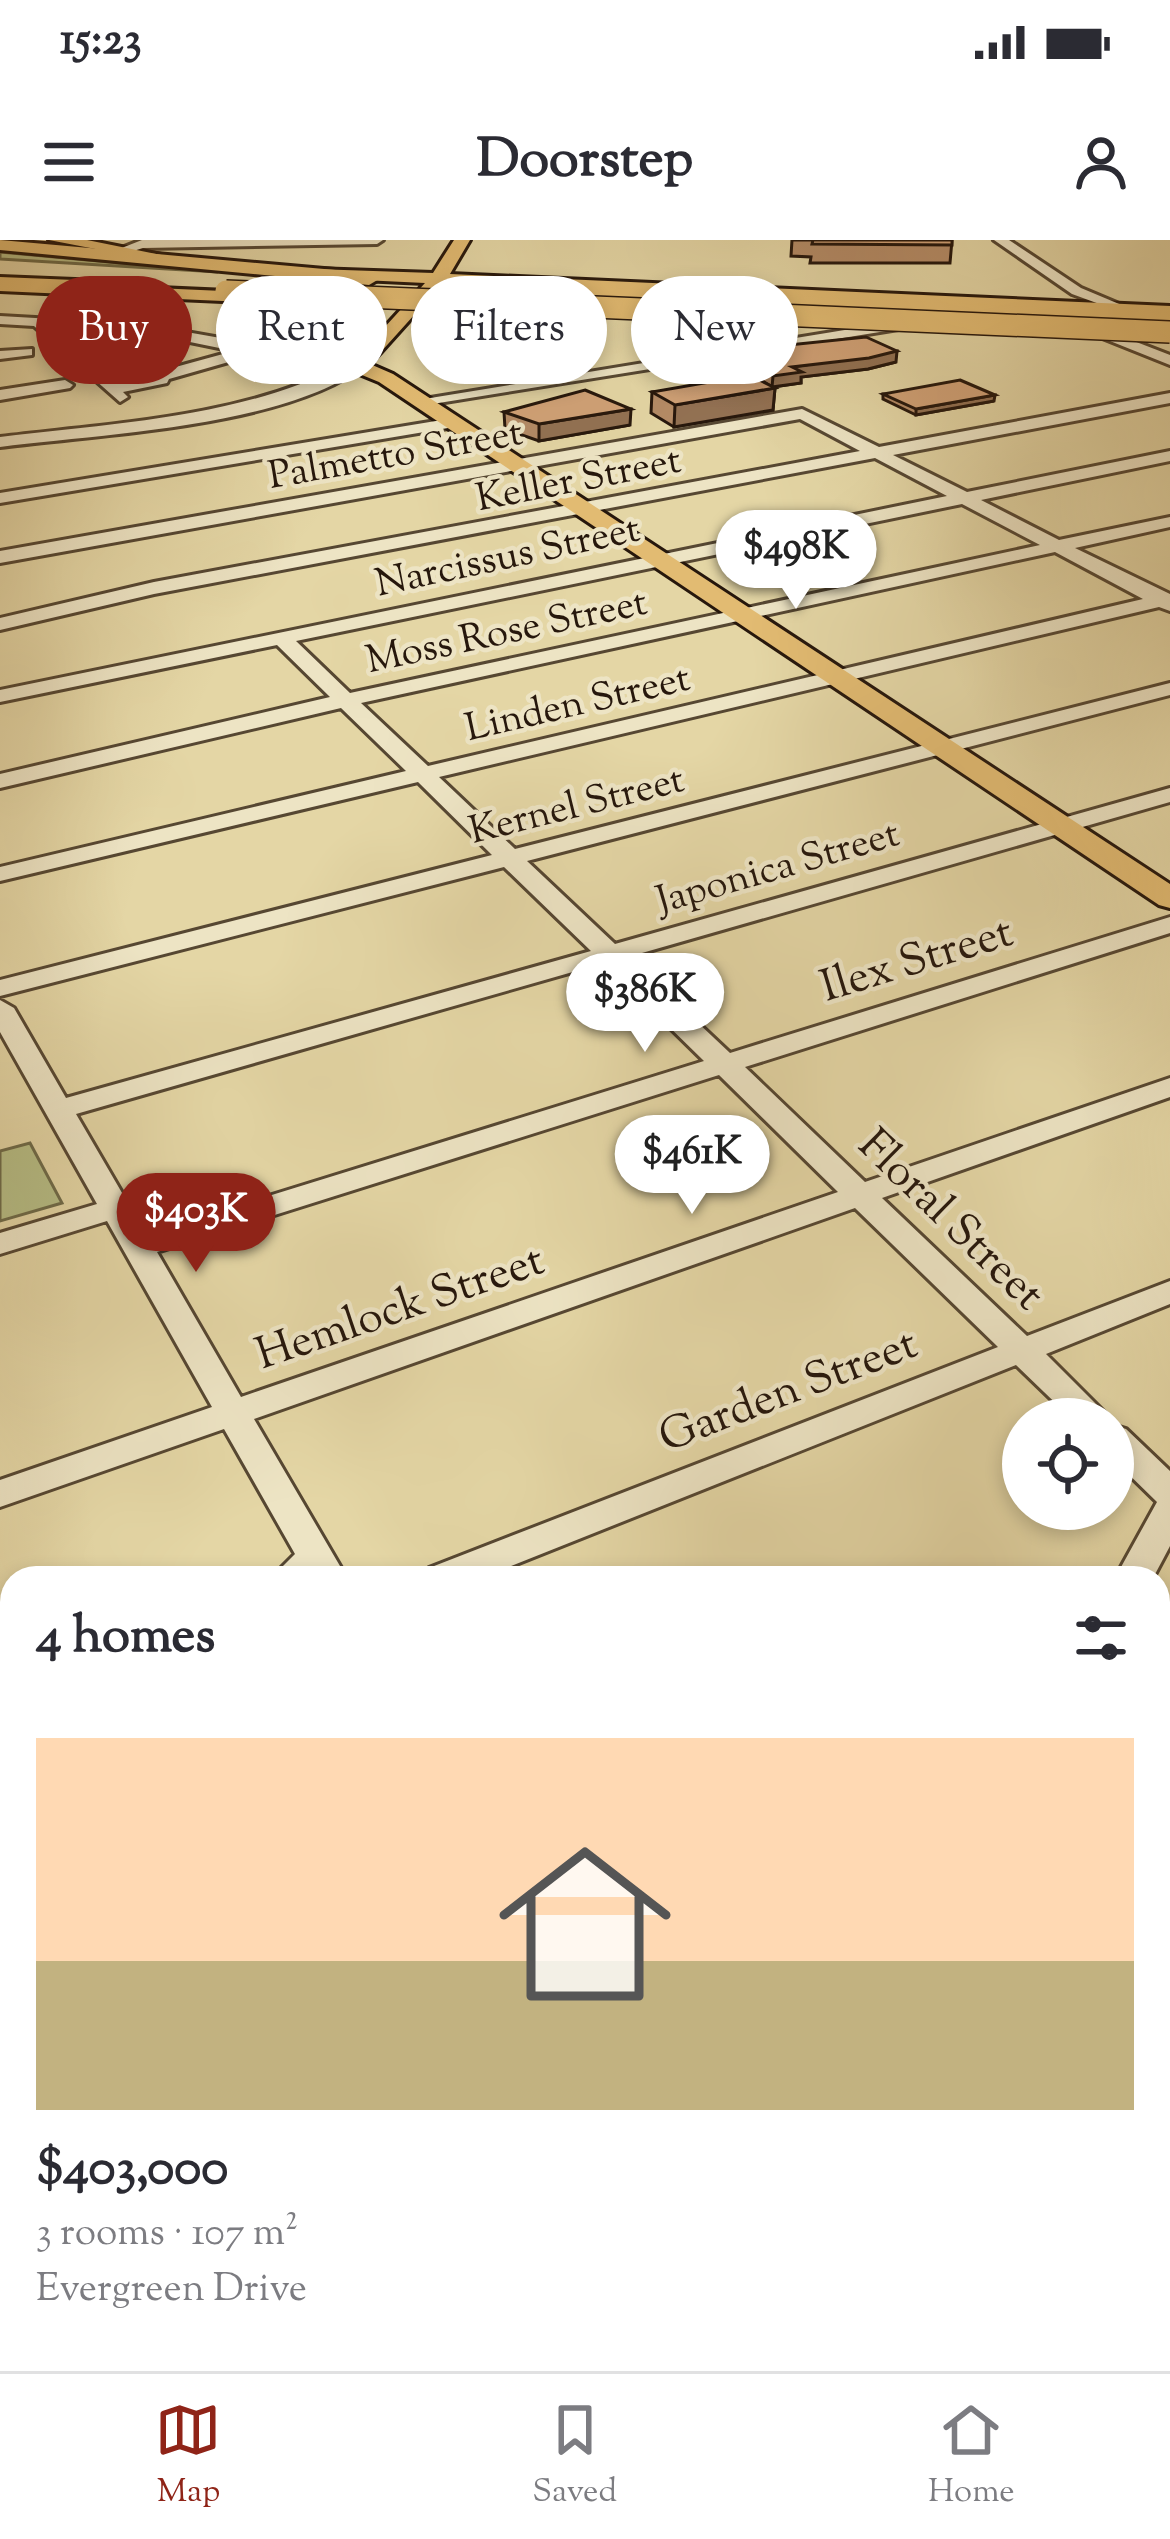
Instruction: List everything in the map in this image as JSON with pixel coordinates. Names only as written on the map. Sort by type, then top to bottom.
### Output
[{"type":"highway","points":[[0,242],[306,276]]},
{"type":"highway","points":[[0,273],[216,279]]},
{"type":"highway","points":[[0,273],[61,285],[1170,324]]},
{"type":"highway","points":[[0,273],[216,285]]},
{"type":"highway","points":[[607,301],[1170,324]]},
{"type":"highway","points":[[607,301],[1170,324]]},
{"type":"highway","points":[[607,310],[813,310]]},
{"type":"main road","points":[[430,276],[448,240]]},
{"type":"main road","points":[[431,276],[462,240]]},
{"type":"main road","points":[[61,241],[107,252]]},
{"type":"main road","points":[[607,286],[1124,309],[1170,324]]},
{"type":"main road","points":[[387,324],[411,298]]},
{"type":"main road","points":[[387,301],[411,303]]},
{"type":"main road","points":[[387,335],[405,304]]},
{"type":"main road","points":[[607,313],[1095,331],[1170,324]]},
{"type":"main road","points":[[387,378],[1170,898]]},
{"type":"street","points":[[61,241],[262,240]]},
{"type":"street","points":[[107,252],[142,244],[376,240]]},
{"type":"street","points":[[1000,240],[1093,302],[1124,309]]},
{"type":"street","points":[[1039,305],[1067,301],[1080,291]]},
{"type":"street","points":[[0,320],[142,328],[216,342]]},
{"type":"street","points":[[420,401],[914,322]]},
{"type":"street","points":[[1095,331],[1170,360]]},
{"type":"street","points":[[0,356],[27,352]]},
{"type":"street","points":[[105,384],[116,394],[149,384]]},
{"type":"street","points":[[0,442],[221,410],[311,384]]},
{"type":"street","points":[[0,395],[65,385]]},
{"type":"street","name":"Keller Street","points":[[0,624],[197,579],[1170,398]]},
{"type":"street","name":"Palmetto Street","points":[[0,557],[802,413],[879,454]]},
{"type":"street","points":[[0,498],[454,423]]},
{"type":"street","points":[[879,454],[1168,601]]},
{"type":"street","name":"Narcissus Street","points":[[0,696],[1170,456]]},
{"type":"street","name":"Moss Rose Street","points":[[0,781],[345,700],[1170,522]]},
{"type":"street","name":"Linden Street","points":[[0,874],[1168,601]]},
{"type":"street","name":"Floral Street","points":[[280,637],[1072,1398]]},
{"type":"street","name":"Kernel Street","points":[[0,988],[1170,689]]},
{"type":"street","name":"Japonica Street","points":[[59,1108],[1170,795]]},
{"type":"street","name":"Ilex Street","points":[[140,1247],[1170,925]]},
{"type":"street","points":[[0,1009],[236,1412],[310,1566]]},
{"type":"street","name":"Hemlock Street","points":[[0,1494],[1170,1087]]},
{"type":"street","points":[[0,1244],[116,1208]]},
{"type":"street","name":"Garden Street","points":[[473,1566],[1170,1292]]},
{"type":"street","points":[[1134,1458],[1170,1493]]},
{"type":"street","points":[[1141,1566],[1170,1512]]},
{"type":"green space","points":[[0,252],[218,272],[0,259]]},
{"type":"green space","points":[[30,1143],[62,1203],[0,1221],[0,1151]]},
{"type":"building","points":[[813,240],[952,240],[952,245],[812,244]]},
{"type":"building","points":[[866,337],[897,351],[798,366],[798,344]]},
{"type":"building","points":[[960,380],[995,395],[916,409],[883,394]]},
{"type":"building","points":[[698,384],[775,388],[675,405],[652,392]]},
{"type":"building","points":[[585,390],[631,409],[539,424],[504,412]]}]
